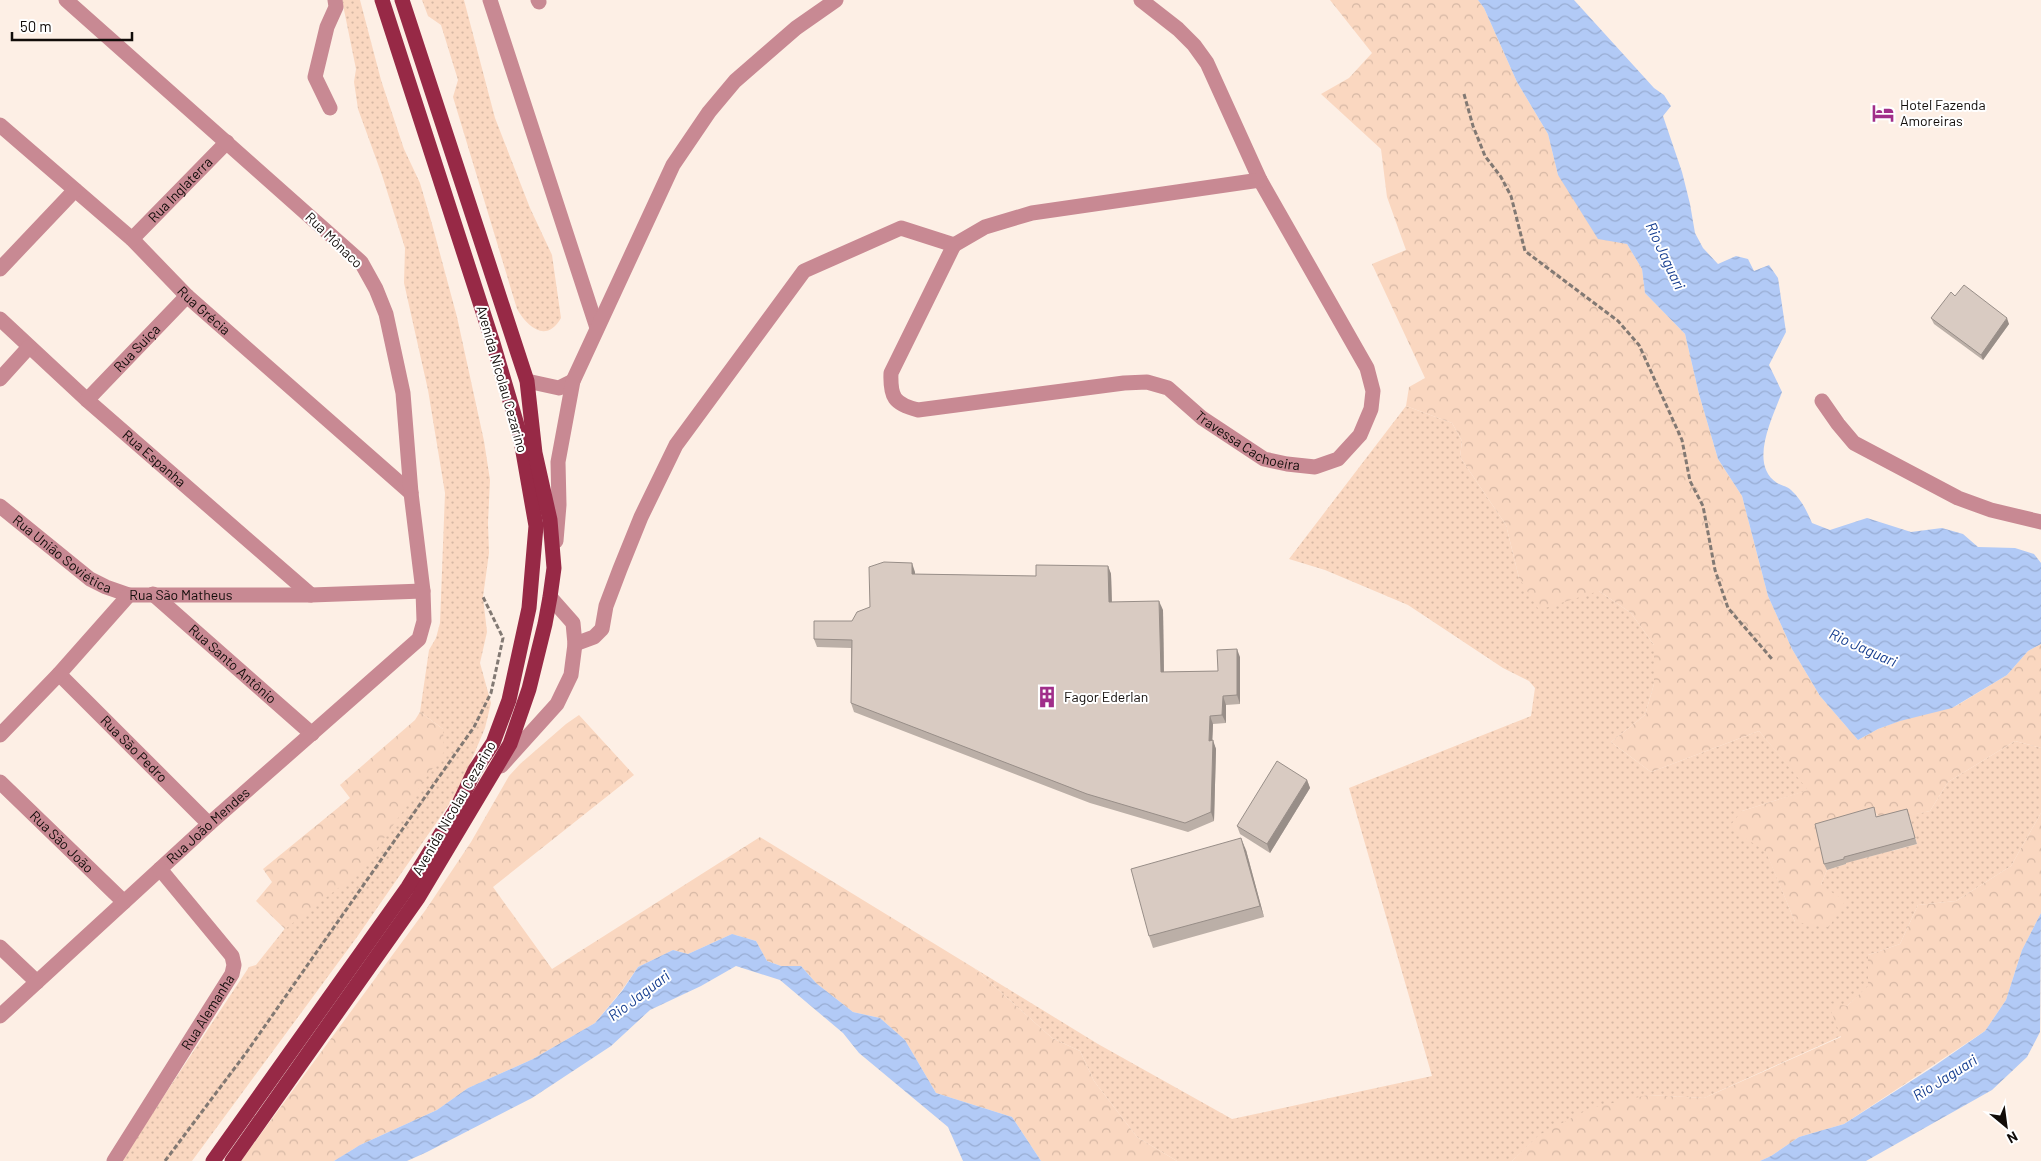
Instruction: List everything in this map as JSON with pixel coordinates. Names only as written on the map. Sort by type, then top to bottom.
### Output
[{"type":"main road","name":"Avenida Nicolau Cezarino","points":[[213,1161],[408,887],[457,808],[475,770],[493,743],[517,666],[529,608],[536,526],[520,435],[487,325],[382,0]]},
{"type":"main road","name":"Avenida Nicolau Cezarino","points":[[232,1161],[418,898],[510,744],[529,689],[546,624],[550,597],[554,568],[550,520],[535,453],[527,381],[402,0]]},
{"type":"street","name":"Rua Mônaco","points":[[66,0],[361,262],[376,289],[386,314],[403,393],[411,494],[423,591],[424,621],[419,639]]},
{"type":"street","points":[[330,108],[314,77],[327,27],[336,7],[335,0]]},
{"type":"street","points":[[490,0],[597,328]]},
{"type":"street","points":[[554,568],[558,505],[558,462],[573,381],[673,165],[709,112],[735,81],[796,28],[836,0]]},
{"type":"street","name":"Travessa Cachoeira","points":[[954,245],[891,373],[890,386],[895,400],[903,406],[918,410],[1124,383],[1147,382],[1168,388],[1202,418],[1264,459],[1315,467],[1338,459],[1360,435],[1371,409],[1373,391],[1367,368],[1260,180],[1206,63],[1194,45],[1178,28],[1141,0]]},
{"type":"street","name":"Rua Grécia","points":[[0,125],[132,239],[187,296],[411,494]]},
{"type":"street","name":"Rua Inglaterra","points":[[132,239],[227,142]]},
{"type":"street","points":[[575,644],[594,638],[602,628],[606,606],[641,517],[676,445],[804,270],[901,228],[954,245],[985,226],[1032,213],[1260,180]]},
{"type":"street","points":[[0,269],[75,190]]},
{"type":"street","name":"Rua Suiça","points":[[87,400],[187,296]]},
{"type":"street","name":"Rua Espanha","points":[[0,319],[87,400],[311,595]]},
{"type":"street","points":[[0,379],[29,347]]},
{"type":"street","points":[[527,381],[559,388],[573,381]]},
{"type":"street","points":[[1822,401],[1854,443],[1958,498],[1992,510],[2041,522]]},
{"type":"street","name":"Rua União Soviética","points":[[0,506],[90,579],[129,595]]},
{"type":"street","name":"Rua São Matheus","points":[[3,727],[59,674],[129,595],[311,595],[423,591]]},
{"type":"street","name":"Rua Santo Antônio","points":[[153,594],[312,734]]},
{"type":"street","points":[[487,782],[557,704],[571,675],[575,644],[573,623],[550,597]]},
{"type":"street","name":"Rua João Mendes","points":[[0,1016],[209,824],[419,639]]},
{"type":"street","name":"Rua São Pedro","points":[[59,674],[209,824]]},
{"type":"street","name":"Rua São João","points":[[0,782],[124,902]]},
{"type":"street","name":"Rua Alemanha","points":[[114,1161],[232,974],[234,965],[232,956],[160,869]]},
{"type":"street","points":[[0,947],[37,982]]},
{"type":"path","points":[[1464,94],[1473,126],[1485,156],[1501,177],[1511,196],[1525,251],[1618,321],[1639,344],[1682,440],[1690,481],[1703,506],[1715,570],[1728,608],[1772,659]]},
{"type":"path","points":[[164,1161],[252,1045],[474,727],[490,693],[503,638],[483,597]]},
{"type":"green space","points":[[342,0],[360,0],[381,80],[404,149],[420,183],[457,317],[484,441],[490,480],[489,553],[483,597],[487,632],[480,663],[491,703],[485,728],[459,790],[357,937],[192,1161],[121,1161],[249,967],[256,965],[443,729],[420,712],[429,650],[436,638],[440,623],[445,493],[428,390],[404,283],[405,248],[382,175],[358,109],[354,82],[356,69]]},
{"type":"green space","points":[[422,0],[464,0],[495,118],[530,208],[552,255],[561,318],[556,326],[550,330],[538,330],[532,327],[517,309],[453,97],[458,80],[441,25],[428,16]]},
{"type":"green space","points":[[1330,0],[1478,0],[1484,8],[1517,82],[1548,134],[1558,175],[1627,244],[1642,269],[1645,293],[1685,334],[1699,394],[1718,459],[1742,496],[1768,596],[1792,649],[1820,696],[1858,740],[1878,729],[1904,719],[1956,706],[2007,675],[2028,651],[2041,644],[2041,748],[2015,741],[1948,782],[1930,811],[1885,821],[1876,813],[1827,870],[1821,885],[1845,901],[1829,927],[1795,922],[1766,852],[1729,827],[1742,811],[1808,790],[1759,731],[1651,772],[1611,742],[1645,715],[1654,684],[1654,645],[1631,613],[1599,591],[1539,610],[1519,578],[1506,525],[1460,457],[1462,441],[1452,423],[1406,406],[1409,387],[1425,378],[1372,264],[1406,250],[1387,197],[1381,149],[1321,94],[1349,78],[1372,53]]},
{"type":"green space","points":[[1406,406],[1452,423],[1462,441],[1460,457],[1506,525],[1519,578],[1599,591],[1631,613],[1654,645],[1654,684],[1645,715],[1611,742],[1651,772],[1759,731],[1809,790],[1742,811],[1766,851],[1795,922],[1821,885],[1827,870],[1846,864],[1841,844],[1860,839],[1865,858],[1886,852],[1876,813],[1885,821],[1892,851],[1917,844],[1909,815],[1930,811],[1948,782],[2015,741],[2041,748],[2041,813],[2011,866],[1956,901],[1918,905],[1900,944],[1868,955],[1869,986],[1847,1006],[1841,1036],[1704,1098],[1648,1095],[1540,1135],[1512,1161],[1177,1161],[1137,1137],[1094,1081],[1080,1051],[1052,1038],[974,968],[1098,1044],[1232,1119],[1432,1076],[1349,788],[1531,716],[1535,688],[1529,681],[1503,668],[1408,605],[1325,570],[1289,559]]},
{"type":"green space","points":[[420,712],[443,729],[444,752],[362,870],[285,929],[256,901],[272,882],[263,869],[350,798],[340,785],[415,720]]},
{"type":"green space","points":[[579,715],[634,775],[493,887],[552,969],[760,837],[974,968],[1052,1038],[1080,1051],[1094,1081],[1137,1137],[1177,1161],[1041,1161],[1012,1117],[936,1093],[905,1040],[880,1018],[853,1012],[816,983],[801,966],[781,966],[767,961],[756,941],[732,934],[688,954],[673,950],[638,967],[595,1023],[533,1059],[468,1088],[437,1110],[360,1145],[334,1161],[241,1161],[427,908],[471,842],[509,776],[520,764]]},
{"type":"green space","points":[[2041,813],[2041,913],[2022,950],[2006,1000],[1985,1031],[1844,1124],[1799,1137],[1771,1156],[1760,1161],[1512,1161],[1539,1135],[1591,1108],[1648,1095],[1704,1098],[1841,1037],[1828,1003],[1847,1006],[1868,986],[1868,955],[1900,944],[1918,905],[1956,901],[2011,866]]},
{"type":"water","name":"Rio Jaguari","points":[[1478,0],[1574,0],[1654,88],[1664,95],[1671,106],[1663,116],[1682,172],[1695,233],[1703,248],[1718,264],[1736,256],[1748,259],[1754,271],[1769,265],[1778,278],[1786,332],[1769,365],[1782,392],[1765,440],[1764,464],[1769,475],[1777,483],[1789,489],[1798,497],[1812,523],[1830,530],[1867,518],[1911,532],[1942,528],[1963,534],[1978,547],[2015,548],[2034,554],[2041,563],[2041,644],[2028,651],[2007,675],[1952,708],[1900,721],[1878,729],[1858,740],[1820,696],[1792,649],[1768,596],[1742,496],[1718,459],[1699,394],[1685,334],[1645,293],[1642,269],[1627,244],[1598,239],[1558,175],[1548,134],[1517,82],[1484,8]]},
{"type":"water","name":"Rio Jaguari","points":[[2041,913],[2040,1032],[2027,1057],[1992,1090],[1866,1161],[1760,1161],[1771,1156],[1799,1137],[1844,1124],[1985,1031],[2006,1000],[2022,950]]},
{"type":"water","name":"Rio Jaguari","points":[[732,934],[756,941],[767,961],[781,966],[801,966],[816,983],[853,1012],[880,1018],[905,1040],[936,1093],[1012,1117],[1041,1161],[963,1161],[948,1127],[859,1053],[843,1033],[780,980],[736,966],[701,986],[650,1010],[611,1046],[532,1098],[427,1152],[407,1161],[334,1161],[360,1145],[437,1110],[468,1088],[533,1059],[595,1023],[622,991],[638,967],[673,950],[688,954]]},
{"type":"building","points":[[1964,285],[2007,318],[1981,355],[1931,318],[1951,292],[1955,296]]},
{"type":"building","name":"Fagor Ederlan","points":[[884,562],[912,563],[912,574],[1036,576],[1036,565],[1108,566],[1109,602],[1159,601],[1161,672],[1218,671],[1217,650],[1237,649],[1237,695],[1223,696],[1222,715],[1210,716],[1209,741],[1213,740],[1211,812],[1185,823],[1087,794],[851,703],[852,640],[814,639],[814,621],[852,621],[857,612],[870,607],[869,567]]},
{"type":"building","points":[[1277,761],[1307,780],[1267,844],[1237,826]]},
{"type":"building","points":[[1874,807],[1876,817],[1907,809],[1915,838],[1824,864],[1815,824]]},
{"type":"building","points":[[1241,838],[1260,906],[1149,936],[1131,869]]},
{"type":"place","name":"Hotel Fazenda Amoreiras","points":[[1883,113]]},
{"type":"place","name":"Fagor Ederlan","points":[[1047,697]]}]
